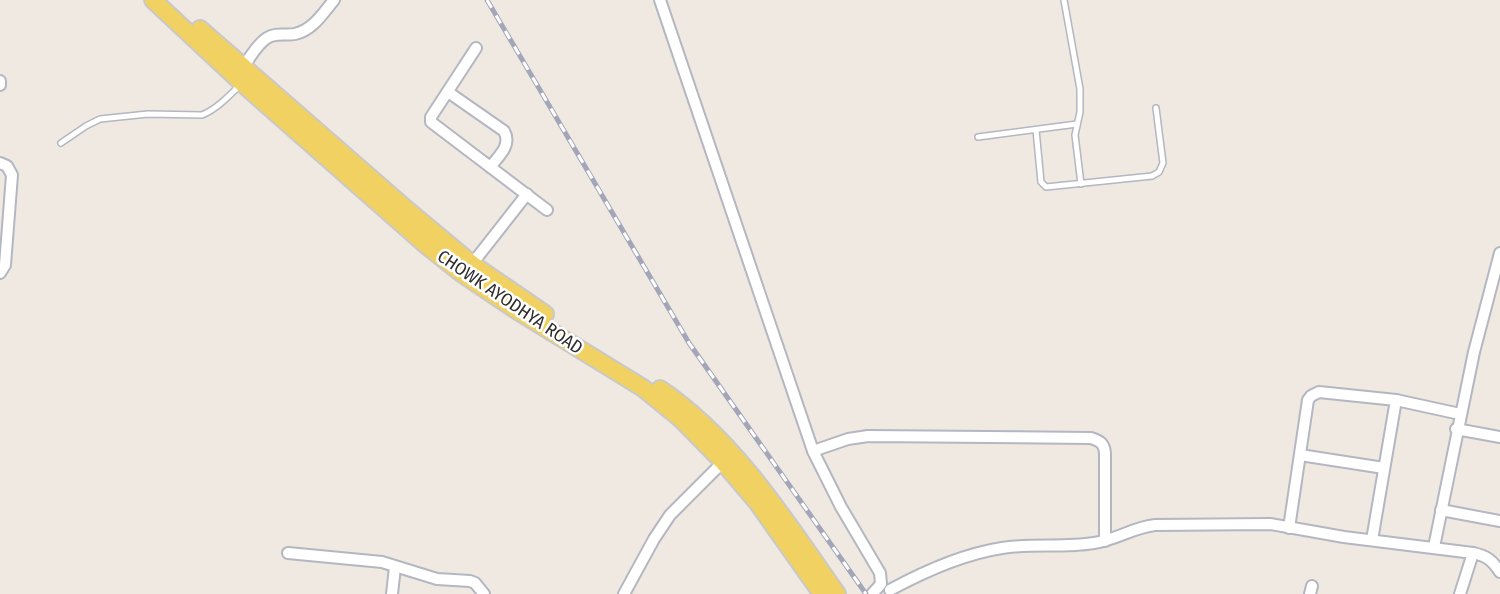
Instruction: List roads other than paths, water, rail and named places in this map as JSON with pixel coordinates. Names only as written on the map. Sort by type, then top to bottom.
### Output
[{"type":"main road","name":"CHOWK AYODHYA ROAD","points":[[153,0],[431,239],[461,273],[516,310],[643,388],[681,419],[723,462],[757,502],[822,594]]},
{"type":"main road","name":"CHOWK AYODHYA ROAD","points":[[168,0],[242,75]]},
{"type":"main road","name":"CHOWK AYODHYA ROAD","points":[[431,239],[683,405],[722,442],[765,492],[837,594]]},
{"type":"street","points":[[242,75],[264,39],[272,34],[303,32],[334,0]]},
{"type":"street","points":[[660,0],[813,451],[841,507],[889,590]]},
{"type":"street","points":[[476,48],[431,117],[431,122],[547,210]]},
{"type":"street","points":[[0,81],[0,86]]},
{"type":"street","points":[[447,92],[504,131],[507,145],[490,167]]},
{"type":"street","points":[[0,163],[7,166],[12,175],[5,265],[0,273]]},
{"type":"street","points":[[472,264],[527,194]]},
{"type":"street","points":[[1434,547],[1456,429],[1500,254]]},
{"type":"street","points":[[1289,528],[1308,400],[1314,393],[1396,400],[1460,414]]},
{"type":"street","points":[[1372,540],[1396,400]]},
{"type":"street","points":[[1456,429],[1500,437]]},
{"type":"street","points":[[813,451],[848,439],[868,436],[1091,438],[1104,445],[1105,541]]},
{"type":"street","points":[[1300,455],[1384,468]]},
{"type":"street","points":[[624,594],[670,515],[723,462]]},
{"type":"street","points":[[1441,510],[1500,521]]},
{"type":"street","points":[[872,594],[889,590],[966,556],[993,550],[1105,541],[1136,529],[1155,525],[1270,524],[1344,537],[1473,553],[1492,560],[1500,572]]},
{"type":"street","points":[[288,553],[382,562],[437,579],[470,581],[475,583],[484,594]]},
{"type":"street","points":[[1460,594],[1473,553]]},
{"type":"street","points":[[392,594],[395,567]]},
{"type":"lane","points":[[1064,0],[1080,89],[1081,105],[1075,135],[1081,184]]},
{"type":"lane","points":[[61,143],[100,119],[148,114],[195,116],[208,113],[229,96],[242,75]]},
{"type":"lane","points":[[1036,130],[1043,185],[1050,187],[1152,176],[1159,172],[1163,163],[1156,108]]},
{"type":"lane","points":[[978,137],[1077,124]]},
{"type":"railway","points":[[487,0],[689,343],[866,594]]}]
